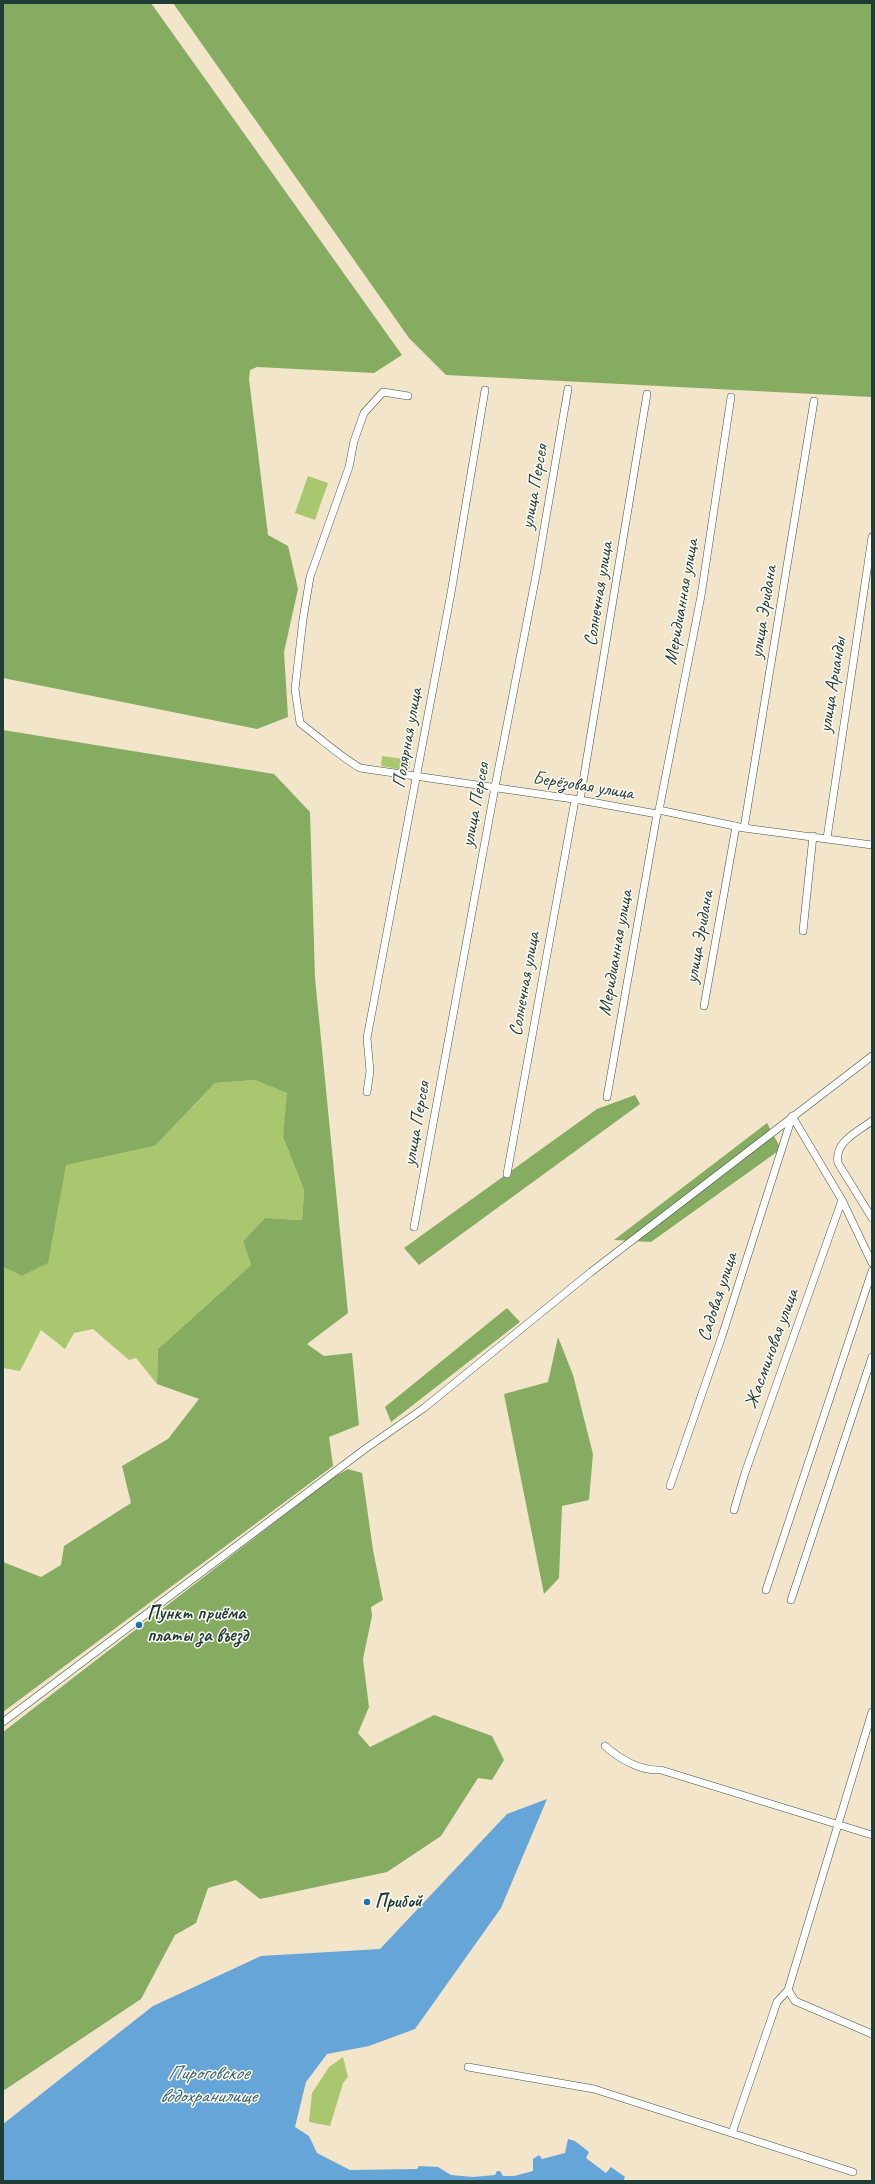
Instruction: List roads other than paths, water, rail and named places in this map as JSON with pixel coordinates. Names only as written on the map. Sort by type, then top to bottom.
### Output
[{"type":"street","name":"улица Персея","points":[[414,1227],[495,787],[537,570],[568,389]]},
{"type":"street","name":"Полярная улица","points":[[367,1092],[370,1070],[367,1038],[418,776],[451,593],[485,390]]},
{"type":"street","name":"Берёзовая улица","points":[[408,396],[383,392],[364,413],[354,441],[349,467],[310,577],[303,619],[295,689],[300,723],[325,741],[336,754],[360,768],[658,812],[744,828],[872,844]]},
{"type":"street","name":"Солнечная улица","points":[[507,1174],[578,800],[647,394]]},
{"type":"street","name":"Меридианная улица","points":[[607,1097],[658,812],[701,596],[731,397]]},
{"type":"street","name":"улица Эридана","points":[[744,828],[814,401]]},
{"type":"street","name":"улица Арианды","points":[[826,838],[872,537]]},
{"type":"street","name":"улица Эридана","points":[[704,1006],[736,826]]},
{"type":"street","points":[[803,931],[813,836]]},
{"type":"street","points":[[3,1722],[365,1449],[424,1408],[591,1272],[872,1056]]},
{"type":"street","points":[[792,1116],[842,1200],[872,1264]]},
{"type":"street","name":"Садовая улица","points":[[670,1486],[722,1336],[792,1116]]},
{"type":"street","points":[[872,1121],[846,1140],[838,1148],[836,1155],[838,1163],[872,1218]]},
{"type":"street","name":"Жасминовая улица","points":[[734,1510],[745,1473],[842,1200]]},
{"type":"street","points":[[766,1590],[872,1271]]},
{"type":"street","points":[[790,1600],[872,1358]]},
{"type":"street","points":[[732,2133],[777,2002],[788,1990],[839,1826],[872,1712]]},
{"type":"street","points":[[605,1746],[625,1762],[652,1770],[661,1770],[872,1835]]},
{"type":"street","points":[[788,1990],[795,2001],[872,2034]]},
{"type":"street","points":[[468,2067],[594,2089],[853,2172]]},
{"type":"water","name":"Пироговское водохранилище","points":[[547,1799],[501,1908],[415,2029],[369,2046],[327,2054],[306,2082],[295,2127],[309,2136],[317,2153],[350,2170],[417,2169],[419,2166],[438,2167],[451,2175],[473,2177],[495,2175],[497,2171],[500,2171],[503,2176],[514,2176],[533,2171],[533,2159],[539,2155],[542,2159],[565,2153],[568,2139],[575,2141],[589,2152],[586,2158],[606,2173],[611,2167],[625,2177],[623,2181],[3,2181],[3,2124],[153,2006],[261,1956],[380,1949],[507,1814]]},
{"type":"place","name":"Пункт приёма платы за въезд","points":[[139,1625]]},
{"type":"place","name":"Прибой","points":[[367,1902]]}]
